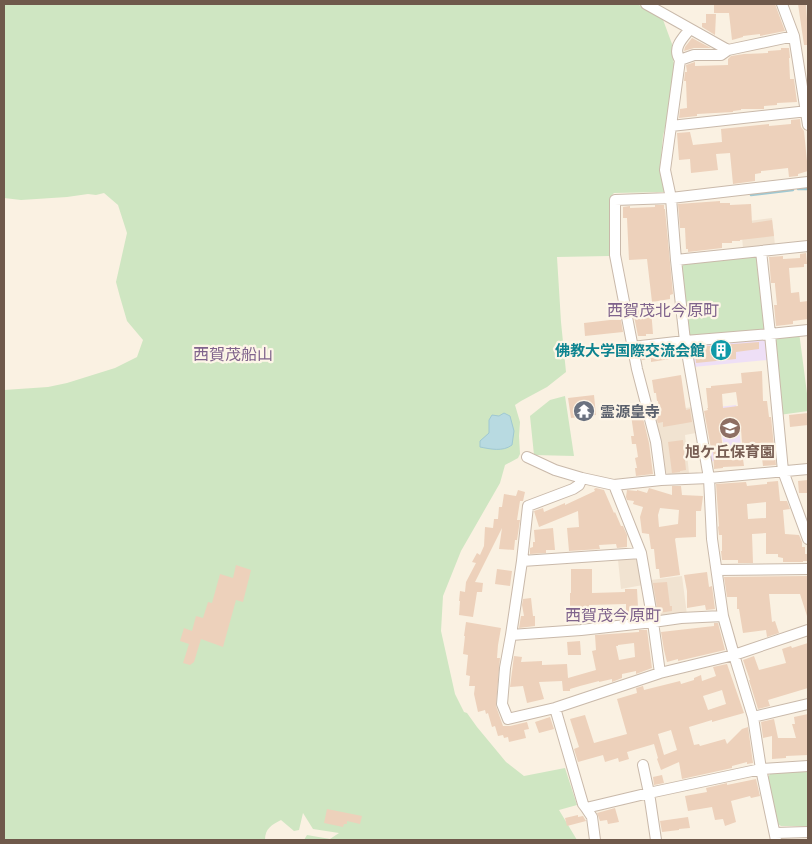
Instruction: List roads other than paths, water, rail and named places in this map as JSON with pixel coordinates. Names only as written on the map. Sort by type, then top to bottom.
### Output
[{"type":"street","points":[[646,4],[728,50]]},
{"type":"street","points":[[782,4],[794,36],[808,124]]},
{"type":"street","points":[[690,29],[678,45],[676,54],[680,60],[666,170],[671,198],[685,341],[709,478],[712,539],[724,616],[753,717],[761,770],[775,837],[808,832]]},
{"type":"street","points":[[680,60],[694,55],[721,55],[728,50],[794,36]]},
{"type":"street","points":[[671,126],[807,111]]},
{"type":"street","points":[[661,480],[656,442],[632,347],[615,255],[615,200],[671,198],[808,182]]},
{"type":"street","points":[[676,260],[808,246]]},
{"type":"street","points":[[761,251],[783,471],[808,539]]},
{"type":"street","points":[[632,347],[808,330]]},
{"type":"street","points":[[528,457],[554,470],[614,485],[808,469]]},
{"type":"street","points":[[582,478],[579,485],[573,489],[528,506],[522,561],[505,668],[502,704],[508,719],[555,708],[660,673],[734,655],[808,630]]},
{"type":"street","points":[[614,485],[641,553],[660,673]]},
{"type":"street","points":[[522,561],[641,553]]},
{"type":"street","points":[[717,570],[808,569]]},
{"type":"street","points":[[511,635],[582,630],[681,618],[724,616]]},
{"type":"street","points":[[753,717],[808,704]]},
{"type":"street","points":[[555,708],[583,804],[592,817],[595,840]]},
{"type":"street","points":[[643,765],[656,840]]},
{"type":"street","points":[[586,808],[761,770],[808,766]]},
{"type":"water","points":[[504,413],[510,416],[514,431],[512,445],[501,449],[480,447],[480,441],[489,433],[489,420],[492,415],[499,416]]},
{"type":"waterway","points":[[798,189],[808,189]]},
{"type":"waterway","points":[[751,195],[793,190]]},
{"type":"place","name":"佛教大学国際交流会館","points":[[721,350]]},
{"type":"place","name":"霊源皇寺","points":[[584,411]]},
{"type":"place","name":"旭ケ丘保育園","points":[[730,428]]},
{"type":"district","name":"西賀茂北今原町","points":[[663,310]]},
{"type":"district","name":"西賀茂船山","points":[[233,354]]},
{"type":"district","name":"西賀茂今原町","points":[[613,615]]}]
